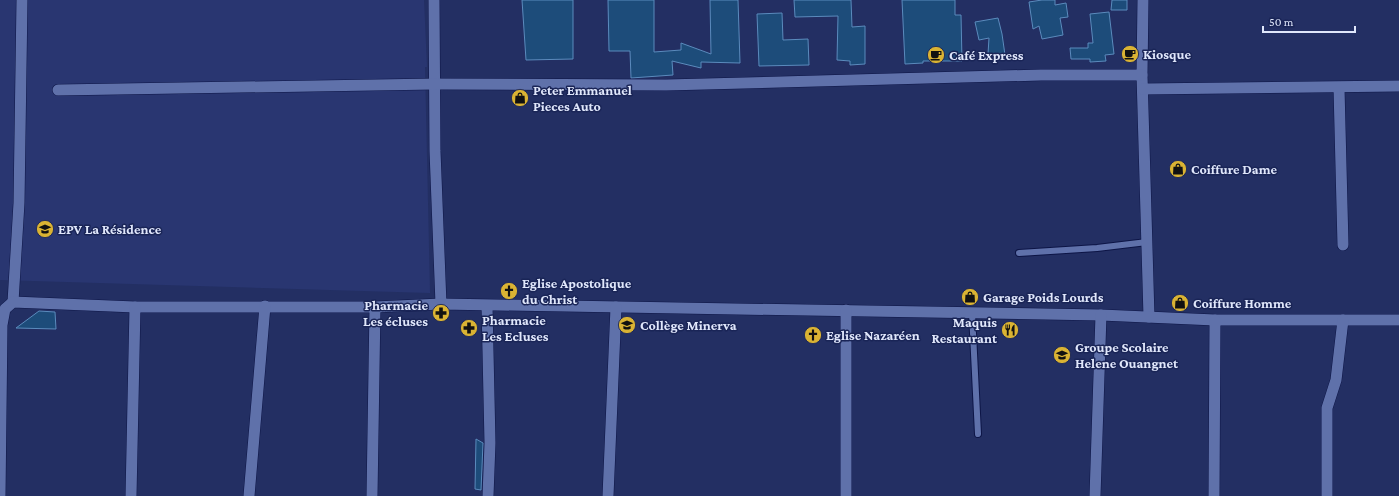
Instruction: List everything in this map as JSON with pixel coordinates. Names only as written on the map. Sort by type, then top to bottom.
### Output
[{"type":"street","points":[[0,496],[2,325],[6,307],[19,203],[22,0]]},
{"type":"street","points":[[434,0],[435,151],[441,304]]},
{"type":"street","points":[[1143,0],[1142,75],[1150,317]]},
{"type":"street","points":[[58,90],[435,84],[666,85],[1041,75],[1142,75]]},
{"type":"street","points":[[1143,89],[1339,88],[1399,86]]},
{"type":"street","points":[[1339,88],[1344,245]]},
{"type":"street","points":[[6,307],[375,307],[441,304],[487,306],[846,310],[1101,315],[1215,320],[1399,320]]},
{"type":"street","points":[[249,496],[265,306]]},
{"type":"street","points":[[487,306],[490,443],[488,496]]},
{"type":"street","points":[[131,496],[135,307]]},
{"type":"street","points":[[372,496],[375,307]]},
{"type":"street","points":[[608,496],[616,307]]},
{"type":"street","points":[[846,310],[846,496]]},
{"type":"street","points":[[1095,496],[1101,315]]},
{"type":"street","points":[[1214,496],[1215,320]]},
{"type":"street","points":[[1327,496],[1327,408],[1336,380],[1343,320]]},
{"type":"lane","points":[[1019,253],[1097,248],[1147,242]]},
{"type":"lane","points":[[972,313],[978,434]]},
{"type":"shaded area","points":[[0,0],[424,0],[427,67],[425,67],[430,293],[0,280]]},
{"type":"building","points":[[522,0],[573,0],[573,59],[526,60]]},
{"type":"building","points":[[608,0],[654,0],[654,52],[681,50],[681,43],[711,54],[710,0],[738,0],[740,63],[701,62],[701,68],[672,61],[673,75],[631,78],[630,51],[609,51]]},
{"type":"building","points":[[794,0],[851,0],[852,27],[865,26],[865,64],[850,65],[850,61],[837,60],[838,16],[795,17]]},
{"type":"building","points":[[902,0],[955,0],[955,15],[961,15],[962,61],[923,61],[923,63],[905,64]]},
{"type":"building","points":[[1055,0],[1055,5],[1066,3],[1068,17],[1060,18],[1063,35],[1042,39],[1039,26],[1033,29],[1029,2]]},
{"type":"building","points":[[1112,0],[1127,0],[1127,10],[1111,10]]},
{"type":"building","points":[[1109,12],[1114,54],[1105,55],[1106,61],[1090,62],[1090,59],[1071,59],[1070,48],[1088,48],[1088,43],[1093,43],[1090,14]]},
{"type":"building","points":[[782,13],[783,40],[808,39],[809,65],[759,66],[757,14]]},
{"type":"building","points":[[998,18],[1005,55],[988,54],[989,38],[979,40],[975,22]]},
{"type":"building","points":[[39,311],[55,312],[56,329],[16,328]]},
{"type":"building","points":[[476,439],[483,443],[481,490],[475,489]]},
{"type":"place","name":"Kiosque","points":[[1130,54]]},
{"type":"place","name":"Café Express","points":[[936,55]]},
{"type":"place","name":"Peter Emmanuel Pieces Auto","points":[[520,98]]},
{"type":"place","name":"Coiffure Dame","points":[[1178,169]]},
{"type":"place","name":"EPV La Résidence","points":[[45,229]]},
{"type":"place","name":"Eglise Apostolique du Christ","points":[[509,291]]},
{"type":"place","name":"Garage Poids Lourds","points":[[970,297]]},
{"type":"place","name":"Coiffure Homme","points":[[1180,303]]},
{"type":"place","name":"Pharmacie Les écluses","points":[[441,313]]},
{"type":"place","name":"Collège Minerva","points":[[627,325]]},
{"type":"place","name":"Pharmacie Les Ecluses","points":[[469,328]]},
{"type":"place","name":"Maquis Restaurant","points":[[1010,330]]},
{"type":"place","name":"Eglise Nazaréen","points":[[813,335]]},
{"type":"place","name":"Groupe Scolaire Helene Ouangnet","points":[[1062,355]]}]
